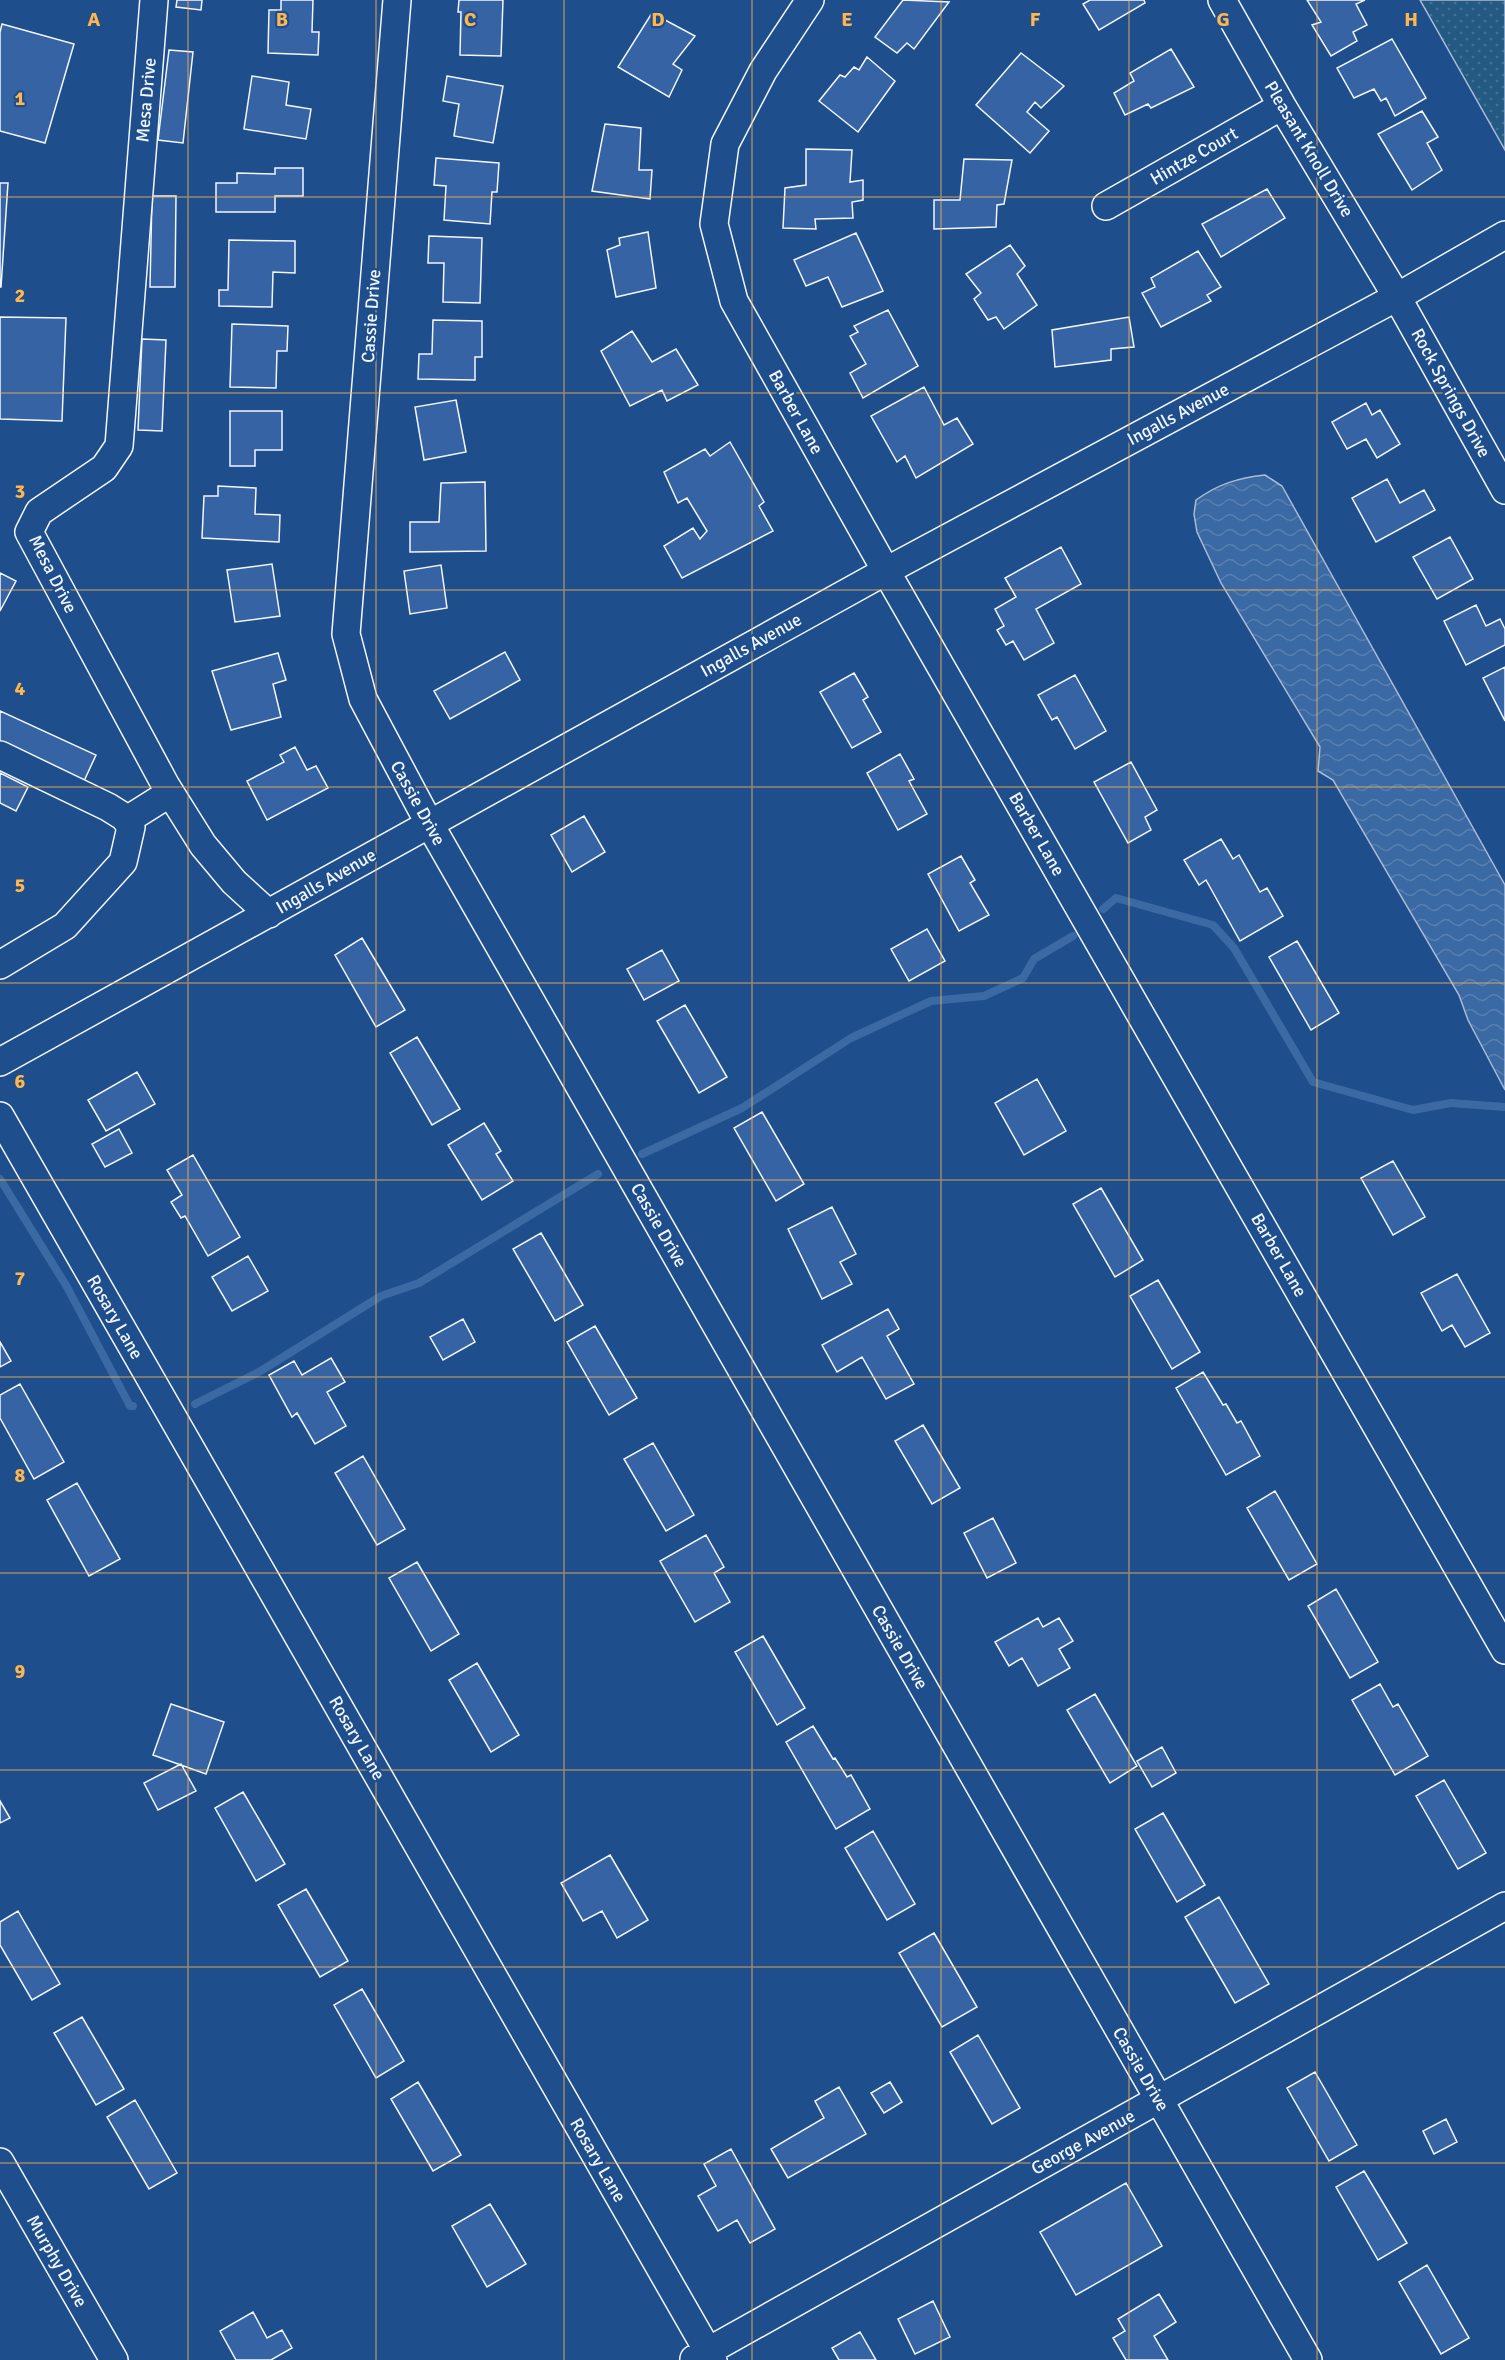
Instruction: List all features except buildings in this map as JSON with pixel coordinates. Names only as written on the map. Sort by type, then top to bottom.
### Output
[{"type":"street","name":"Mesa Drive","points":[[154,0],[119,446],[104,468],[39,512],[28,532],[170,793],[218,864],[269,914]]},
{"type":"street","name":"Cassie Drive","points":[[397,0],[346,634],[363,699],[429,823],[1308,2360]]},
{"type":"street","name":"Barber Lane","points":[[810,0],[763,71],[725,144],[714,224],[734,301],[886,571],[1505,1650]]},
{"type":"street","name":"Pleasant Knoll Drive","points":[[1222,0],[1282,106],[1397,297]]},
{"type":"street","name":"Hintze Court","points":[[1106,206],[1282,106]]},
{"type":"street","name":"Ingalls Avenue","points":[[0,1062],[886,571],[1397,297],[1505,234]]},
{"type":"street","name":"Rock Springs Drive","points":[[1397,297],[1505,490]]},
{"type":"street","points":[[0,755],[108,807],[127,820],[131,827],[123,862],[64,926],[0,965]]},
{"type":"street","points":[[127,820],[170,793]]},
{"type":"street","name":"Rosary Lane","points":[[0,1116],[705,2357]]},
{"type":"street","name":"George Avenue","points":[[705,2357],[1505,1906]]},
{"type":"street","name":"Murphy Drive","points":[[0,2162],[114,2360]]},
{"type":"shaded area","points":[[1420,0],[1505,0],[1505,150]]},
{"type":"water","points":[[1265,475],[1282,486],[1505,885],[1505,1090],[1468,1020],[1459,995],[1333,780],[1318,771],[1320,747],[1221,583],[1197,532],[1194,514],[1196,500],[1229,483]]},
{"type":"waterway","points":[[1103,909],[1116,898],[1213,925],[1234,948],[1313,1082],[1413,1110],[1451,1103],[1505,1107]]},
{"type":"waterway","points":[[642,1154],[742,1108],[851,1038],[931,1001],[984,996],[1023,978],[1034,959],[1073,936]]},
{"type":"waterway","points":[[195,1404],[259,1372],[381,1296],[419,1283],[598,1174]]},
{"type":"waterway","points":[[0,1179],[67,1287],[130,1406],[133,1406]]}]
